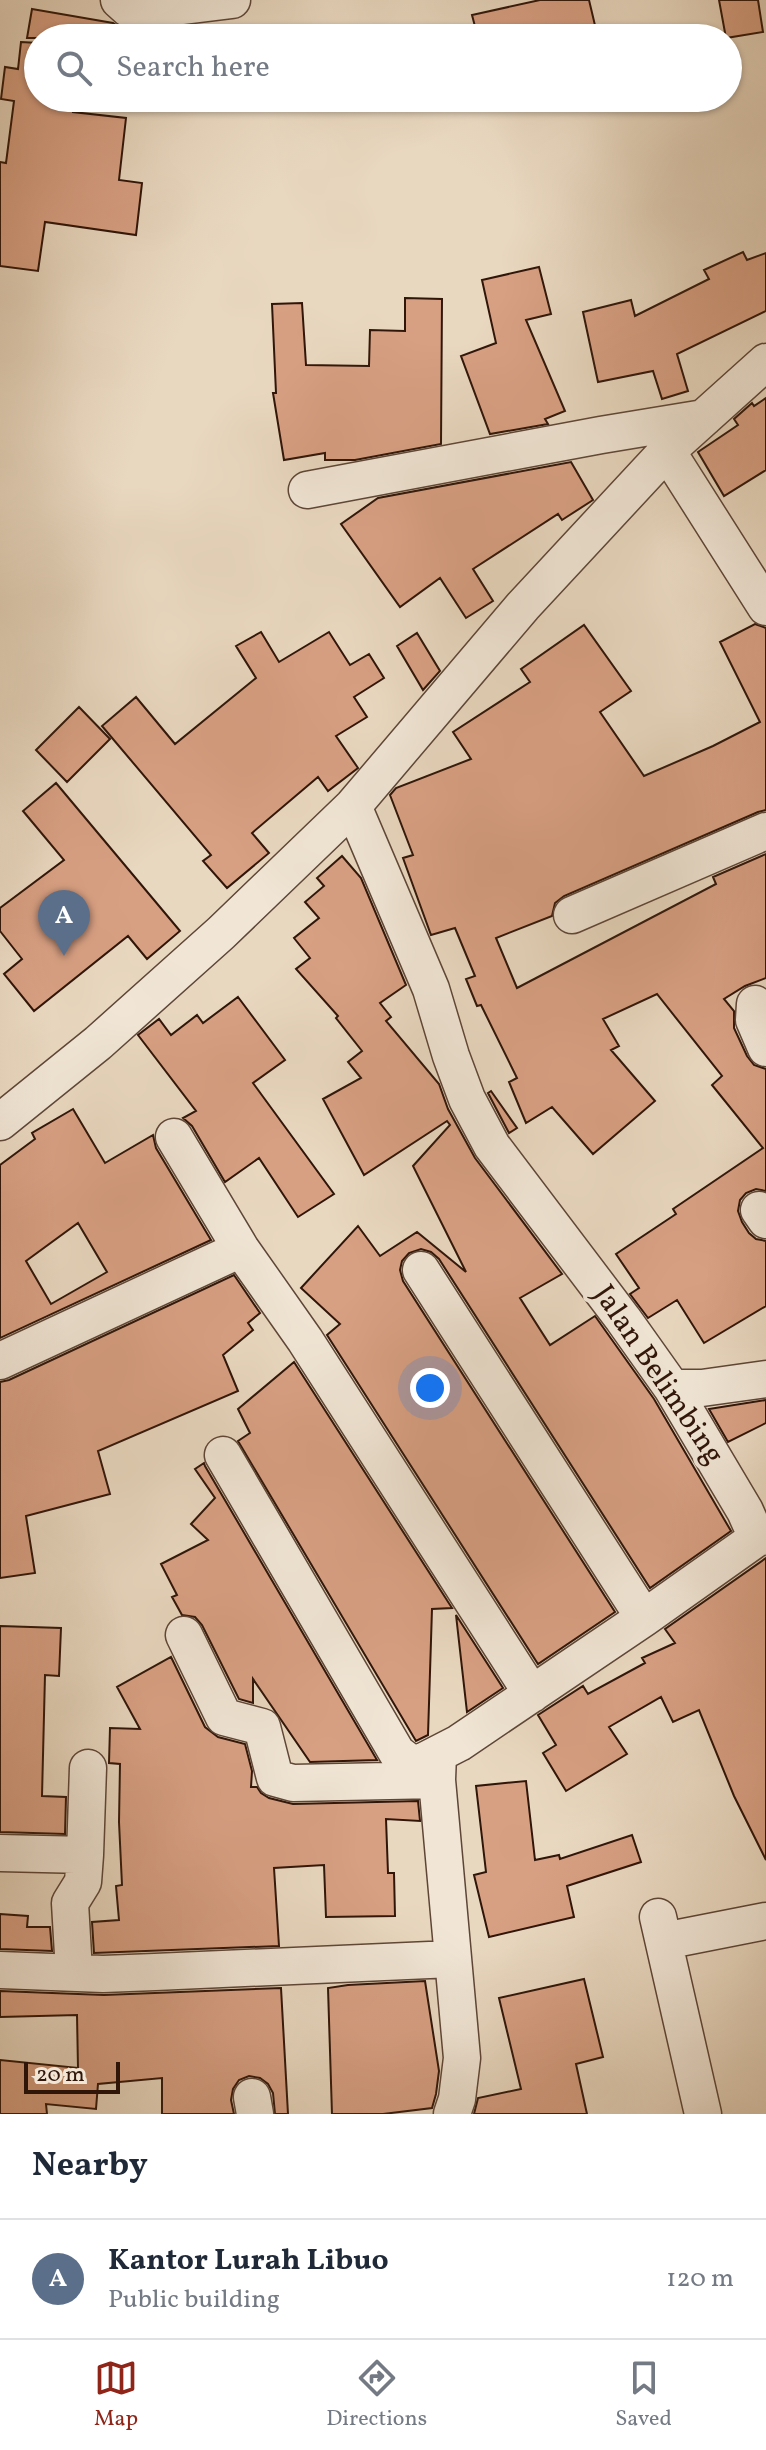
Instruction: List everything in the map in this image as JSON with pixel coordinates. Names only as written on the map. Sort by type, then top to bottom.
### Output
[{"type":"street","points":[[119,0],[129,9],[143,11],[232,0]]},
{"type":"street","points":[[0,1122],[109,1033],[221,933],[353,806],[523,606],[667,451],[766,362]]},
{"type":"street","points":[[307,490],[704,418]]},
{"type":"street","points":[[667,451],[766,607]]},
{"type":"street","name":"Jalan Belimbing","points":[[353,806],[431,989],[467,1099],[492,1146],[672,1388],[762,1537],[532,1694],[438,1767]]},
{"type":"street","points":[[572,915],[766,831]]},
{"type":"street","points":[[755,1004],[754,1020],[766,1048]]},
{"type":"street","points":[[174,1137],[241,1249],[305,1340],[532,1694]]},
{"type":"street","points":[[0,1361],[241,1249]]},
{"type":"street","points":[[421,1270],[644,1618]]},
{"type":"street","points":[[672,1388],[702,1388],[766,1379]]},
{"type":"street","points":[[223,1455],[397,1753],[409,1762],[438,1767]]},
{"type":"street","points":[[184,1635],[224,1717],[262,1727],[275,1778],[293,1783],[438,1767]]},
{"type":"street","points":[[438,1767],[462,2058],[452,2114]]},
{"type":"street","points":[[74,1972],[70,1903],[83,1882],[88,1768]]},
{"type":"street","points":[[0,1853],[85,1855]]},
{"type":"street","points":[[703,2114],[661,1929],[766,1921]]},
{"type":"street","points":[[0,1970],[155,1972],[452,1959]]},
{"type":"building","points":[[540,0],[589,0],[595,24],[474,24],[472,15]]},
{"type":"building","points":[[719,0],[758,0],[763,32],[742,35],[742,24],[723,24]]},
{"type":"building","points":[[32,9],[114,24],[29,24]]},
{"type":"building","points":[[21,42],[24,42],[24,112],[73,112],[126,118],[119,180],[142,183],[136,235],[45,222],[38,271],[0,266],[0,162],[6,163],[14,101],[1,99],[5,67],[18,69]]},
{"type":"building","points":[[743,252],[747,260],[766,253],[766,311],[677,354],[688,391],[662,399],[653,371],[598,382],[583,312],[631,300],[635,316],[709,279],[704,270]]},
{"type":"building","points":[[539,267],[551,314],[526,320],[565,411],[545,419],[548,424],[490,434],[461,356],[496,343],[482,280]]},
{"type":"building","points":[[405,298],[442,299],[441,444],[355,460],[325,460],[325,453],[284,460],[273,393],[276,393],[272,304],[302,303],[306,365],[369,366],[370,330],[405,331]]},
{"type":"building","points":[[766,398],[766,470],[724,496],[698,452],[738,425],[734,419],[752,403],[754,406]]},
{"type":"building","points":[[571,462],[593,500],[562,520],[558,514],[473,569],[493,601],[466,618],[440,578],[400,607],[341,524],[378,498]]},
{"type":"building","points":[[755,624],[766,628],[766,810],[564,896],[555,903],[552,916],[496,938],[517,988],[716,884],[713,877],[766,854],[766,978],[724,999],[734,1011],[734,1028],[747,1056],[754,1065],[766,1069],[766,1191],[756,1189],[746,1193],[740,1200],[738,1211],[749,1233],[756,1239],[766,1241],[766,1306],[704,1343],[677,1300],[648,1318],[630,1294],[639,1288],[616,1254],[676,1214],[673,1209],[763,1148],[712,1085],[722,1076],[657,994],[603,1019],[619,1046],[611,1050],[655,1101],[593,1154],[552,1107],[526,1123],[509,1082],[517,1078],[481,1005],[477,1006],[466,979],[475,976],[455,928],[431,935],[403,858],[413,855],[390,795],[396,788],[471,759],[453,732],[530,682],[521,669],[584,625],[631,691],[600,712],[644,776],[713,746],[760,722],[720,642]]},
{"type":"building","points":[[261,632],[279,662],[329,632],[350,665],[369,654],[384,678],[354,697],[367,717],[336,736],[358,768],[328,791],[318,777],[252,833],[269,853],[227,888],[203,861],[211,855],[102,726],[136,697],[175,744],[256,678],[236,646]]},
{"type":"building","points":[[417,633],[440,671],[423,690],[397,646]]},
{"type":"building","points":[[79,707],[110,739],[67,782],[36,750]]},
{"type":"building","points":[[56,783],[180,931],[147,959],[128,936],[34,1011],[4,974],[22,959],[0,931],[0,908],[64,860],[23,811]]},
{"type":"building","points":[[342,856],[361,878],[406,985],[380,1003],[391,1017],[386,1021],[439,1084],[448,1109],[475,1158],[562,1274],[520,1298],[550,1345],[595,1316],[654,1399],[731,1531],[650,1588],[439,1259],[421,1249],[409,1253],[402,1261],[400,1270],[403,1281],[615,1612],[538,1664],[327,1335],[340,1324],[301,1288],[358,1226],[380,1256],[417,1232],[466,1272],[413,1166],[450,1125],[447,1121],[364,1175],[323,1099],[361,1078],[348,1062],[362,1051],[336,1018],[338,1016],[296,969],[310,958],[294,938],[319,918],[305,902],[324,886],[317,878]]},
{"type":"building","points":[[238,997],[285,1060],[253,1083],[334,1194],[298,1217],[259,1158],[225,1182],[192,1126],[183,1118],[196,1111],[138,1035],[159,1019],[171,1035],[197,1015],[203,1023]]},
{"type":"building","points":[[491,1091],[517,1128],[509,1133],[488,1093]]},
{"type":"building","points":[[73,1109],[105,1163],[153,1135],[156,1148],[211,1240],[0,1338],[0,1165],[35,1139],[32,1133]],"holes":[[[78,1223],[107,1272],[51,1304],[26,1261]]]},
{"type":"building","points":[[234,1275],[260,1313],[248,1323],[253,1330],[223,1355],[238,1391],[98,1451],[110,1494],[26,1516],[35,1573],[0,1578],[0,1382]]},
{"type":"building","points":[[294,1362],[452,1608],[432,1609],[428,1735],[416,1741],[238,1441],[250,1433],[238,1409]]},
{"type":"building","points":[[766,1400],[766,1423],[728,1442],[709,1409]]},
{"type":"building","points":[[204,1463],[377,1760],[310,1762],[253,1679],[253,1703],[239,1699],[202,1625],[195,1617],[182,1615],[172,1597],[177,1595],[161,1564],[208,1540],[191,1524],[215,1498],[195,1469]]},
{"type":"building","points":[[766,1558],[766,1860],[734,1796],[699,1710],[673,1722],[661,1697],[609,1727],[627,1754],[566,1791],[543,1753],[556,1745],[538,1715],[583,1686],[588,1694],[645,1663],[642,1658],[675,1643],[665,1629]]},
{"type":"building","points":[[456,1615],[503,1688],[467,1712]]},
{"type":"building","points":[[0,1626],[61,1628],[59,1676],[45,1675],[42,1796],[66,1797],[65,1834],[0,1832]]},
{"type":"building","points":[[171,1657],[205,1727],[218,1737],[245,1744],[252,1771],[251,1787],[257,1787],[269,1798],[293,1804],[418,1801],[420,1821],[386,1819],[388,1873],[394,1873],[395,1916],[326,1917],[324,1865],[274,1868],[279,1946],[94,1953],[92,1922],[119,1920],[116,1886],[122,1885],[120,1764],[109,1763],[110,1728],[140,1729],[117,1687]]},
{"type":"building","points":[[526,1781],[535,1860],[559,1855],[560,1859],[632,1835],[641,1862],[567,1886],[574,1917],[489,1937],[474,1875],[486,1872],[476,1786]]},
{"type":"building","points":[[0,1914],[28,1916],[27,1927],[50,1927],[52,1951],[0,1949]]},
{"type":"building","points":[[584,1979],[603,2057],[576,2064],[587,2114],[474,2114],[478,2098],[521,2089],[499,1998]]},
{"type":"building","points":[[425,1981],[439,2071],[432,2108],[383,2114],[332,2114],[328,1988]]},
{"type":"building","points":[[281,1988],[288,2114],[275,2114],[273,2093],[268,2084],[260,2078],[249,2076],[239,2080],[233,2089],[231,2100],[234,2114],[162,2114],[162,2078],[98,2084],[96,2109],[46,2104],[47,2114],[0,2114],[0,2060],[78,2068],[77,2015],[0,2017],[0,1991],[104,1995]]},
{"type":"place","name":"Kantor Lurah Libuo","points":[[64,956]]}]
